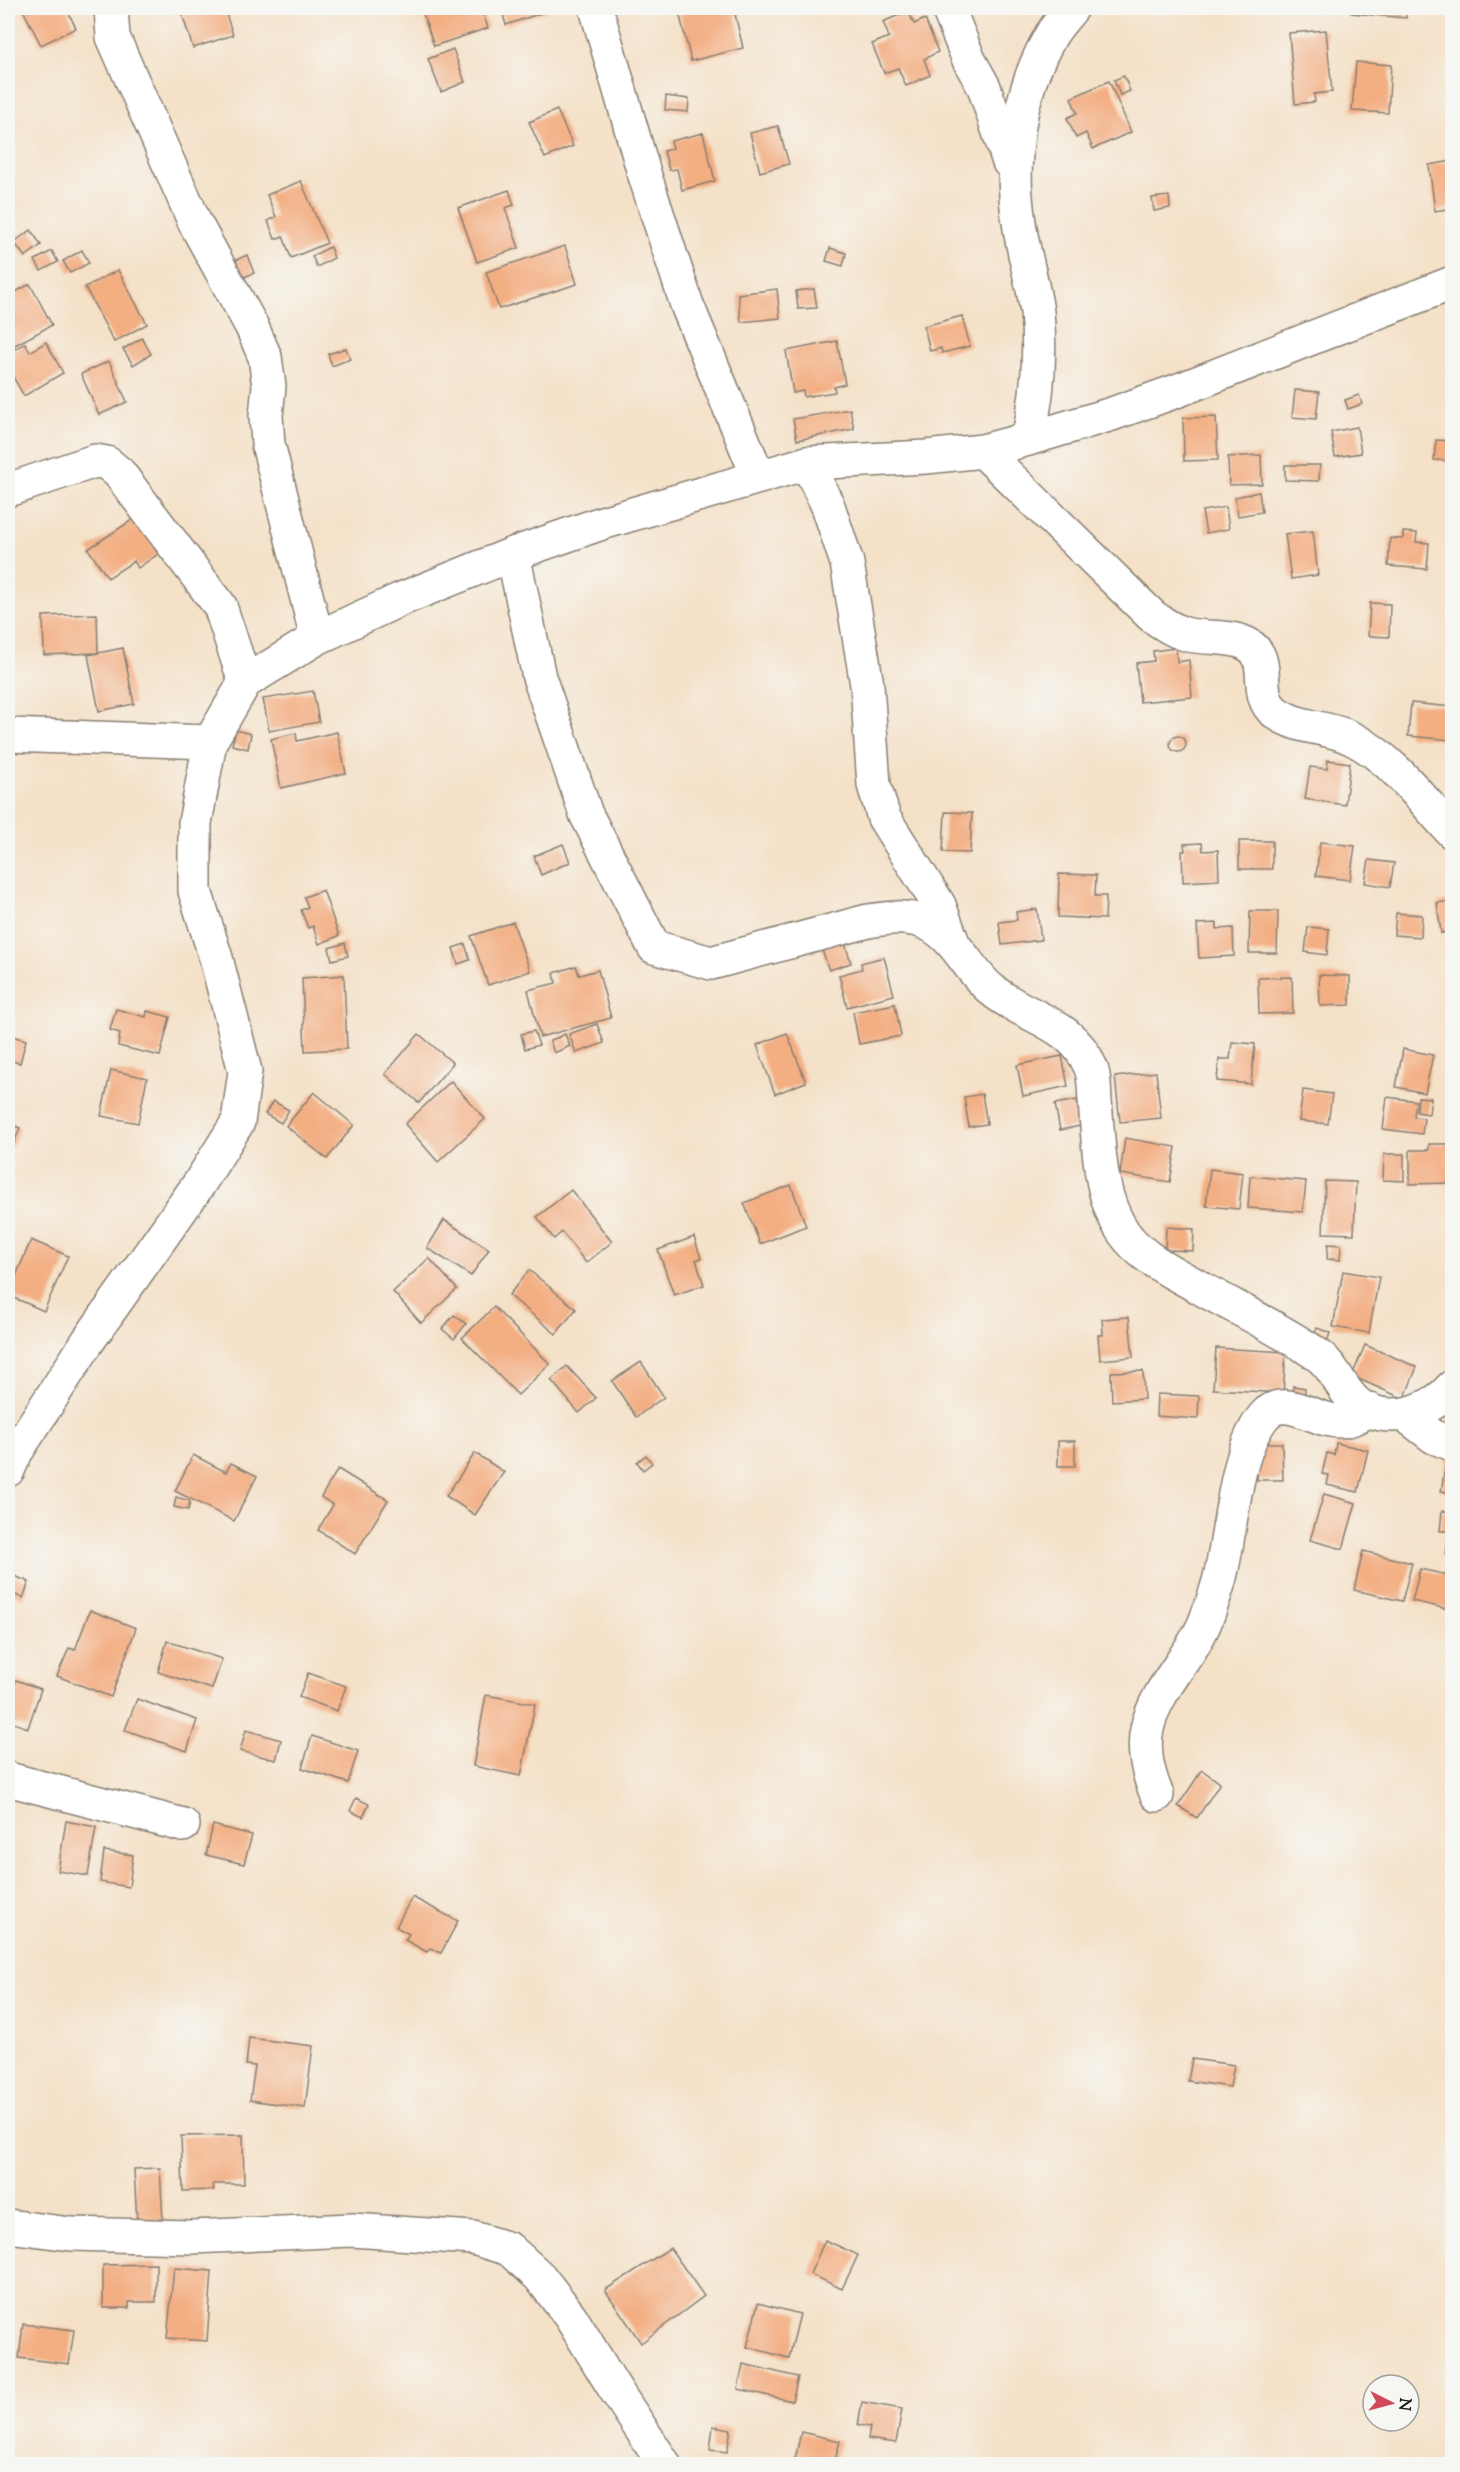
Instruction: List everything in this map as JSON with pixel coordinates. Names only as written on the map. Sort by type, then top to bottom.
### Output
[{"type":"street","points":[[111,8],[113,37],[195,222],[252,327],[265,357],[269,386],[266,416],[268,444],[317,638]]},
{"type":"street","points":[[596,8],[644,173],[687,305],[758,476]]},
{"type":"street","points":[[948,8],[969,60],[984,87],[1013,175],[1019,223],[1030,273],[1037,322],[1039,363],[1035,408],[1028,439]]},
{"type":"street","points":[[1013,175],[1018,125],[1032,75],[1051,35],[1072,8]]},
{"type":"street","points":[[8,1470],[16,1452],[88,1341],[199,1184],[238,1122],[245,1071],[216,958],[195,891],[195,823],[210,742],[245,682],[317,638],[399,600],[513,554],[602,523],[807,463],[926,457],[983,451],[1028,439],[1112,414],[1179,390],[1452,283]]},
{"type":"street","points":[[983,451],[1152,616],[1168,627],[1188,635],[1234,640],[1247,644],[1256,651],[1262,662],[1262,690],[1266,704],[1276,713],[1295,722],[1350,737],[1368,747],[1383,759],[1452,832]]},
{"type":"street","points":[[8,490],[32,484],[75,466],[95,461],[107,463],[119,473],[220,606],[245,682]]},
{"type":"street","points":[[807,463],[828,506],[847,563],[867,685],[874,785],[884,818],[939,905],[953,943],[973,973],[992,991],[1021,1011],[1069,1035],[1083,1050],[1092,1068],[1100,1165],[1109,1204],[1124,1233],[1148,1258],[1325,1359],[1343,1389],[1355,1402],[1370,1410],[1386,1414],[1404,1414],[1427,1407],[1452,1387]]},
{"type":"street","points":[[513,554],[539,677],[586,814],[654,947],[711,963],[826,932],[894,917],[926,923],[953,943]]},
{"type":"street","points":[[8,735],[210,742]]},
{"type":"street","points":[[1157,1795],[1147,1771],[1147,1729],[1154,1708],[1209,1613],[1221,1574],[1240,1473],[1250,1440],[1264,1416],[1273,1408],[1282,1405],[1324,1420],[1341,1421],[1355,1418],[1370,1410]]},
{"type":"street","points":[[1404,1414],[1434,1437],[1452,1444]]},
{"type":"street","points":[[8,1779],[183,1825]]},
{"type":"street","points":[[8,2226],[71,2234],[191,2237],[352,2230],[473,2238],[509,2249],[540,2277],[570,2316],[612,2386],[664,2464]]},
{"type":"building","points":[[22,8],[66,8],[76,28],[41,45]]},
{"type":"building","points":[[180,8],[224,8],[233,35],[193,48]]},
{"type":"building","points":[[421,8],[481,8],[488,28],[434,46]]},
{"type":"building","points":[[501,8],[550,8],[550,10],[506,25]]},
{"type":"building","points":[[678,8],[742,8],[743,12],[735,14],[743,48],[691,61]]},
{"type":"building","points":[[1351,8],[1407,8],[1406,18],[1351,13]]},
{"type":"building","points":[[908,11],[914,24],[925,19],[938,52],[924,59],[930,75],[906,86],[898,68],[884,73],[872,44],[889,37],[883,22]]},
{"type":"building","points":[[1326,30],[1332,92],[1314,94],[1315,102],[1295,104],[1289,33]]},
{"type":"building","points":[[453,49],[465,82],[441,92],[428,59]]},
{"type":"building","points":[[1356,62],[1391,65],[1388,113],[1352,111]]},
{"type":"building","points":[[1124,76],[1130,91],[1120,95],[1114,80]]},
{"type":"building","points":[[1109,81],[1131,132],[1093,149],[1086,133],[1076,138],[1067,118],[1077,113],[1071,98]]},
{"type":"building","points":[[666,96],[689,99],[688,112],[665,110]]},
{"type":"building","points":[[557,110],[573,146],[545,158],[529,122]]},
{"type":"building","points":[[778,126],[789,164],[760,172],[750,133]]},
{"type":"building","points":[[703,133],[715,181],[682,190],[677,169],[669,170],[664,151],[673,148],[671,141]]},
{"type":"building","points":[[1452,161],[1452,208],[1435,211],[1429,165]]},
{"type":"building","points":[[301,181],[327,243],[291,258],[283,236],[275,239],[268,221],[276,217],[267,195]]},
{"type":"building","points":[[509,190],[514,205],[505,208],[519,248],[477,262],[458,208]]},
{"type":"building","points":[[1169,196],[1170,208],[1154,211],[1152,198]]},
{"type":"building","points":[[31,230],[41,245],[25,257],[14,242]]},
{"type":"building","points":[[565,246],[577,284],[499,309],[486,272]]},
{"type":"building","points":[[330,247],[334,258],[317,267],[312,256]]},
{"type":"building","points":[[830,248],[846,253],[843,266],[826,261]]},
{"type":"building","points":[[82,250],[89,263],[70,273],[63,261]]},
{"type":"building","points":[[52,251],[58,262],[41,271],[35,260]]},
{"type":"building","points":[[247,255],[254,273],[242,278],[236,260]]},
{"type":"building","points":[[118,270],[147,324],[114,342],[85,287]]},
{"type":"building","points":[[30,284],[52,325],[8,349],[8,296]]},
{"type":"building","points":[[777,289],[780,318],[741,322],[738,294]]},
{"type":"building","points":[[814,289],[817,308],[798,309],[796,291]]},
{"type":"building","points":[[962,316],[970,346],[942,353],[941,348],[930,351],[924,326]]},
{"type":"building","points":[[142,338],[151,354],[133,365],[123,349]]},
{"type":"building","points":[[837,341],[845,384],[834,387],[835,392],[804,397],[803,391],[793,393],[786,351]]},
{"type":"building","points":[[46,342],[63,373],[24,396],[8,368],[8,353],[25,343],[30,352]]},
{"type":"building","points":[[346,348],[350,359],[332,366],[328,354]]},
{"type":"building","points":[[109,361],[127,402],[99,415],[81,374]]},
{"type":"building","points":[[1449,367],[1452,367],[1452,394],[1448,394]]},
{"type":"building","points":[[1295,390],[1319,392],[1316,419],[1292,417]]},
{"type":"building","points":[[1359,395],[1362,404],[1348,409],[1345,400]]},
{"type":"building","points":[[850,409],[854,429],[797,440],[793,419]]},
{"type":"building","points":[[1216,417],[1218,460],[1184,461],[1183,418]]},
{"type":"building","points":[[1357,427],[1361,453],[1335,457],[1331,432]]},
{"type":"building","points":[[1436,440],[1452,441],[1452,461],[1434,460]]},
{"type":"building","points":[[1261,455],[1262,484],[1229,485],[1228,457]]},
{"type":"building","points":[[1285,465],[1320,465],[1319,481],[1285,480]]},
{"type":"building","points":[[1259,492],[1262,512],[1238,516],[1235,497]]},
{"type":"building","points":[[1226,507],[1229,529],[1206,533],[1202,511]]},
{"type":"building","points":[[135,518],[158,554],[138,568],[134,561],[108,578],[88,549]]},
{"type":"building","points":[[1313,531],[1318,575],[1291,579],[1285,534]]},
{"type":"building","points":[[1403,532],[1417,533],[1416,542],[1429,543],[1427,569],[1388,566],[1390,538],[1403,539]]},
{"type":"building","points":[[1370,603],[1390,604],[1389,637],[1368,636]]},
{"type":"building","points":[[97,614],[98,653],[44,655],[43,616]]},
{"type":"building","points":[[123,648],[134,704],[99,711],[88,655]]},
{"type":"building","points":[[1176,648],[1177,662],[1189,660],[1192,697],[1140,702],[1136,663],[1154,661],[1153,651]]},
{"type":"building","points":[[313,691],[319,722],[269,731],[263,699]]},
{"type":"building","points":[[1411,703],[1452,707],[1451,740],[1408,736]]},
{"type":"building","points":[[236,730],[251,734],[248,749],[232,745]]},
{"type":"building","points":[[337,732],[346,773],[281,788],[271,739],[296,733],[297,741]]},
{"type":"building","points":[[1175,736],[1181,736],[1186,744],[1184,750],[1175,752],[1170,747],[1170,741]]},
{"type":"building","points":[[1328,760],[1350,763],[1345,805],[1305,799],[1310,767],[1327,769]]},
{"type":"building","points":[[945,812],[972,813],[970,853],[943,852]]},
{"type":"building","points":[[1239,841],[1272,841],[1272,869],[1239,869]]},
{"type":"building","points":[[1320,842],[1355,846],[1350,880],[1316,876]]},
{"type":"building","points":[[1202,843],[1203,851],[1218,850],[1219,880],[1183,882],[1182,851],[1185,851],[1184,844]]},
{"type":"building","points":[[563,844],[570,862],[541,875],[534,856]]},
{"type":"building","points":[[1369,860],[1394,863],[1390,887],[1365,883]]},
{"type":"building","points":[[1059,874],[1096,875],[1095,896],[1106,896],[1105,919],[1058,917]]},
{"type":"building","points":[[323,890],[339,936],[319,944],[313,926],[308,928],[301,910],[308,907],[304,897]]},
{"type":"building","points":[[1452,901],[1452,931],[1441,933],[1437,903]]},
{"type":"building","points":[[1037,909],[1041,940],[1002,945],[999,922],[1017,920],[1016,912]]},
{"type":"building","points":[[1250,911],[1278,911],[1277,953],[1249,953]]},
{"type":"building","points":[[1396,913],[1422,915],[1421,937],[1394,935]]},
{"type":"building","points":[[513,922],[530,971],[488,985],[471,936]]},
{"type":"building","points":[[1217,923],[1217,929],[1233,928],[1234,956],[1199,958],[1197,924]]},
{"type":"building","points":[[1308,927],[1329,929],[1327,955],[1305,952]]},
{"type":"building","points":[[844,939],[851,963],[829,970],[821,947]]},
{"type":"building","points":[[345,943],[348,956],[332,960],[329,948]]},
{"type":"building","points":[[465,944],[470,960],[458,964],[453,948]]},
{"type":"building","points":[[884,957],[894,995],[847,1007],[839,975],[862,969],[861,963]]},
{"type":"building","points":[[576,966],[579,975],[598,970],[611,1018],[540,1037],[528,990],[556,983],[554,973]]},
{"type":"building","points":[[344,975],[347,1049],[305,1051],[302,978]]},
{"type":"building","points":[[1319,975],[1350,976],[1350,1005],[1320,1006]]},
{"type":"building","points":[[1292,977],[1293,1013],[1259,1014],[1258,978]]},
{"type":"building","points":[[895,1004],[901,1036],[859,1044],[853,1012]]},
{"type":"building","points":[[116,1009],[146,1017],[147,1011],[170,1017],[160,1056],[118,1046],[120,1033],[110,1030]]},
{"type":"building","points":[[597,1024],[604,1043],[576,1053],[569,1034]]},
{"type":"building","points":[[534,1031],[539,1045],[525,1049],[521,1034]]},
{"type":"building","points":[[787,1033],[806,1082],[775,1094],[757,1045]]},
{"type":"building","points":[[419,1034],[453,1063],[419,1103],[385,1074]]},
{"type":"building","points":[[565,1034],[570,1046],[554,1053],[550,1041]]},
{"type":"building","points":[[8,1035],[26,1040],[20,1063],[8,1060]]},
{"type":"building","points":[[1232,1042],[1255,1044],[1251,1084],[1217,1081],[1219,1059],[1230,1059]]},
{"type":"building","points":[[1403,1049],[1433,1055],[1425,1093],[1396,1087]]},
{"type":"building","points":[[1062,1056],[1068,1086],[1023,1096],[1017,1065]]},
{"type":"building","points":[[111,1070],[147,1078],[138,1123],[101,1116]]},
{"type":"building","points":[[1156,1072],[1161,1118],[1120,1122],[1115,1077]]},
{"type":"building","points":[[451,1081],[485,1119],[438,1162],[405,1124]]},
{"type":"building","points":[[1303,1090],[1332,1094],[1328,1124],[1299,1121]]},
{"type":"building","points":[[314,1092],[354,1125],[327,1159],[286,1126]]},
{"type":"building","points":[[982,1094],[987,1124],[969,1127],[964,1097]]},
{"type":"building","points":[[1387,1097],[1416,1101],[1414,1117],[1424,1118],[1422,1134],[1383,1129]]},
{"type":"building","points":[[1418,1097],[1431,1098],[1429,1114],[1417,1112]]},
{"type":"building","points":[[1077,1100],[1081,1126],[1060,1130],[1055,1104]]},
{"type":"building","points":[[273,1101],[289,1110],[281,1123],[265,1114]]},
{"type":"building","points":[[8,1123],[20,1128],[13,1146],[8,1144]]},
{"type":"building","points":[[1125,1138],[1176,1147],[1170,1182],[1120,1174]]},
{"type":"building","points":[[1429,1144],[1452,1144],[1452,1183],[1410,1184],[1410,1150],[1429,1150]]},
{"type":"building","points":[[1384,1154],[1404,1154],[1404,1181],[1383,1180]]},
{"type":"building","points":[[1210,1169],[1243,1173],[1239,1209],[1206,1206]]},
{"type":"building","points":[[1250,1176],[1306,1181],[1303,1212],[1248,1208]]},
{"type":"building","points":[[1325,1181],[1356,1182],[1354,1234],[1323,1233]]},
{"type":"building","points":[[791,1185],[806,1226],[760,1244],[744,1203]]},
{"type":"building","points":[[571,1190],[612,1242],[586,1263],[562,1232],[554,1239],[537,1217]]},
{"type":"building","points":[[444,1220],[489,1249],[471,1276],[427,1248]]},
{"type":"building","points":[[1166,1227],[1194,1229],[1193,1251],[1165,1250]]},
{"type":"building","points":[[694,1237],[701,1258],[696,1260],[704,1285],[674,1295],[658,1250]]},
{"type":"building","points":[[31,1240],[68,1256],[44,1311],[8,1295]]},
{"type":"building","points":[[1328,1244],[1341,1245],[1340,1260],[1327,1259]]},
{"type":"building","points":[[429,1258],[457,1289],[421,1323],[393,1292]]},
{"type":"building","points":[[529,1270],[576,1309],[556,1334],[509,1295]]},
{"type":"building","points":[[1343,1271],[1379,1277],[1369,1333],[1333,1327]]},
{"type":"building","points":[[494,1307],[550,1364],[518,1395],[462,1338]]},
{"type":"building","points":[[454,1315],[466,1324],[454,1339],[442,1329]]},
{"type":"building","points":[[1129,1317],[1133,1357],[1100,1360],[1098,1335],[1103,1335],[1102,1319]]},
{"type":"building","points":[[1317,1328],[1330,1333],[1326,1345],[1312,1339]]},
{"type":"building","points":[[1365,1345],[1417,1367],[1404,1399],[1352,1376]]},
{"type":"building","points":[[1216,1348],[1286,1352],[1283,1393],[1213,1389]]},
{"type":"building","points":[[641,1362],[664,1397],[636,1417],[612,1381]]},
{"type":"building","points":[[567,1366],[596,1398],[579,1413],[551,1380]]},
{"type":"building","points":[[1143,1371],[1144,1399],[1112,1401],[1111,1372]]},
{"type":"building","points":[[1293,1386],[1305,1388],[1305,1402],[1292,1400]]},
{"type":"building","points":[[1157,1394],[1199,1396],[1198,1419],[1156,1416]]},
{"type":"building","points":[[1058,1441],[1075,1441],[1075,1466],[1058,1466]]},
{"type":"building","points":[[1258,1443],[1282,1443],[1283,1480],[1257,1480]]},
{"type":"building","points":[[1336,1443],[1368,1450],[1358,1492],[1327,1485],[1329,1475],[1322,1474],[1327,1453],[1334,1455]]},
{"type":"building","points":[[475,1453],[504,1472],[475,1515],[446,1496]]},
{"type":"building","points":[[1448,1453],[1452,1454],[1452,1493],[1441,1491]]},
{"type":"building","points":[[193,1455],[226,1472],[231,1463],[257,1476],[234,1521],[175,1491]]},
{"type":"building","points":[[646,1455],[652,1463],[643,1470],[637,1462]]},
{"type":"building","points":[[338,1469],[388,1500],[355,1554],[318,1530],[333,1505],[321,1497]]},
{"type":"building","points":[[1324,1494],[1356,1503],[1343,1549],[1310,1540]]},
{"type":"building","points":[[176,1497],[190,1501],[188,1510],[174,1507]]},
{"type":"building","points":[[1442,1511],[1452,1512],[1452,1555],[1446,1554],[1448,1531],[1440,1531]]},
{"type":"building","points":[[1363,1551],[1412,1563],[1402,1601],[1354,1590]]},
{"type":"building","points":[[1420,1569],[1452,1576],[1452,1610],[1412,1601]]},
{"type":"building","points":[[12,1575],[29,1582],[23,1598],[8,1592]]},
{"type":"building","points":[[90,1610],[136,1628],[111,1697],[57,1676],[69,1648],[75,1650]]},
{"type":"building","points":[[167,1641],[222,1659],[212,1689],[158,1672]]},
{"type":"building","points":[[308,1673],[346,1686],[337,1711],[299,1697]]},
{"type":"building","points":[[16,1680],[41,1689],[28,1728],[8,1721],[8,1705]]},
{"type":"building","points":[[486,1695],[535,1704],[521,1776],[473,1766]]},
{"type":"building","points":[[137,1699],[197,1720],[187,1751],[125,1730]]},
{"type":"building","points":[[246,1730],[281,1740],[276,1760],[240,1751]]},
{"type":"building","points":[[312,1736],[358,1751],[348,1783],[302,1768]]},
{"type":"building","points":[[1202,1770],[1220,1783],[1197,1818],[1178,1806]]},
{"type":"building","points":[[356,1798],[369,1804],[363,1817],[350,1811]]},
{"type":"building","points":[[66,1821],[96,1827],[88,1876],[58,1871]]},
{"type":"building","points":[[213,1825],[252,1835],[244,1864],[206,1855]]},
{"type":"building","points":[[104,1851],[133,1855],[129,1887],[100,1882]]},
{"type":"building","points":[[412,1897],[458,1921],[441,1953],[430,1948],[427,1952],[405,1940],[409,1934],[396,1927]]},
{"type":"building","points":[[249,2038],[313,2046],[305,2108],[250,2100],[255,2066],[246,2065]]},
{"type":"building","points":[[1192,2059],[1234,2065],[1230,2087],[1188,2081]]},
{"type":"building","points":[[243,2135],[244,2184],[213,2184],[214,2190],[183,2191],[181,2136]]},
{"type":"building","points":[[160,2168],[163,2222],[137,2223],[134,2169]]},
{"type":"building","points":[[825,2240],[858,2255],[842,2289],[810,2274]]},
{"type":"building","points":[[670,2248],[704,2296],[641,2343],[605,2290]]},
{"type":"building","points":[[156,2264],[156,2302],[129,2302],[129,2308],[103,2308],[103,2265]]},
{"type":"building","points":[[174,2268],[212,2271],[207,2341],[167,2338]]},
{"type":"building","points":[[758,2303],[800,2314],[789,2358],[747,2347]]},
{"type":"building","points":[[23,2324],[74,2330],[69,2364],[19,2358]]},
{"type":"building","points":[[743,2364],[798,2377],[792,2401],[738,2389]]},
{"type":"building","points":[[862,2402],[902,2409],[896,2443],[868,2439],[870,2427],[858,2425]]},
{"type":"building","points":[[713,2426],[731,2429],[727,2452],[710,2450]]},
{"type":"building","points":[[801,2432],[840,2441],[834,2464],[794,2464]]}]
